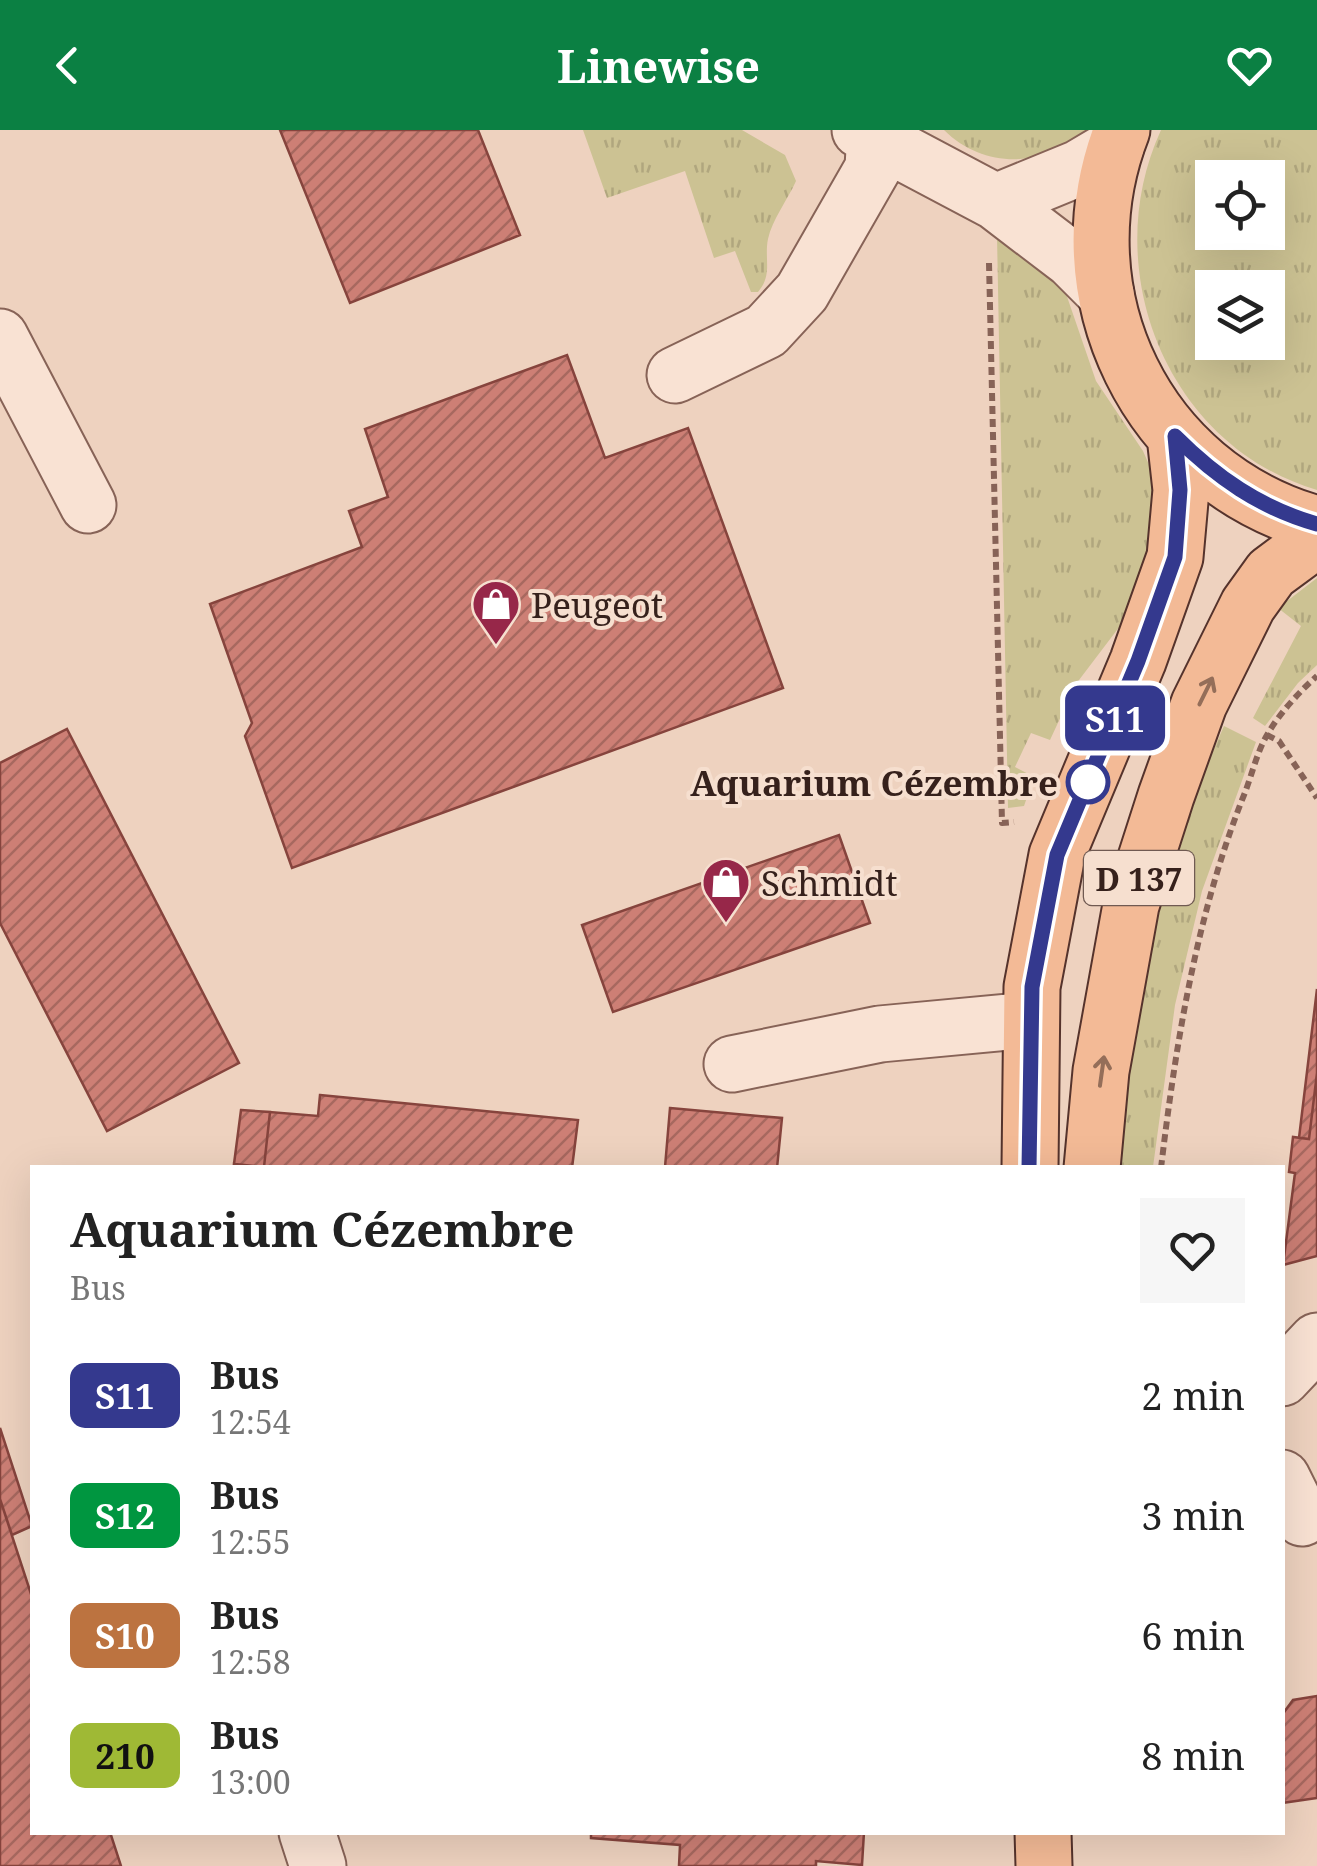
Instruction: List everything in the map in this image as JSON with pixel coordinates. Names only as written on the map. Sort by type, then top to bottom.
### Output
[{"type":"main road","points":[[1119,138],[1102,209],[1101,252],[1115,333],[1130,370],[1175,436],[1236,488],[1270,507],[1317,524]]},
{"type":"main road","name":"D 137","points":[[1030,1165],[1032,987],[1057,855],[1138,661],[1175,557],[1180,490],[1175,436]]},
{"type":"main road","name":"D 137","points":[[1092,1165],[1101,1072],[1131,905],[1166,796],[1200,704],[1248,605],[1271,573],[1317,539]]},
{"type":"main road","points":[[1043,1835],[1044,1866]]},
{"type":"main road","points":[[1075,1835],[1076,1866]]},
{"type":"street","points":[[869,132],[992,200],[1072,260],[1106,294]]},
{"type":"street","points":[[675,375],[766,331],[802,292],[874,168],[869,132]]},
{"type":"street","points":[[992,200],[1080,168],[1119,138]]},
{"type":"street","points":[[0,337],[88,504]]},
{"type":"street","points":[[732,1064],[880,1034],[1031,1020]]},
{"type":"street","points":[[1285,1375],[1317,1341]]},
{"type":"street","points":[[1285,1407],[1317,1396]]},
{"type":"street","points":[[307,1835],[318,1866]]},
{"type":"path","points":[[992,200],[1002,824],[1017,822]]},
{"type":"path","points":[[1161,1165],[1170,1084],[1205,909],[1224,846],[1267,735],[1317,676]]},
{"type":"path","points":[[1267,735],[1279,741],[1317,798]]},
{"type":"green space","points":[[583,130],[742,130],[785,155],[796,181],[770,232],[767,273],[758,292],[751,292],[735,251],[714,258],[685,171],[607,198]]},
{"type":"green space","points":[[944,130],[1087,130],[1053,152],[1015,159],[977,152]]},
{"type":"green space","points":[[1161,130],[1317,130],[1317,490],[1265,468],[1220,435],[1185,393],[1159,346],[1143,293],[1137,239],[1143,184]]},
{"type":"green space","points":[[997,236],[1062,282],[1096,381],[1143,451],[1154,476],[1160,506],[1134,632],[1120,626],[1076,684],[1050,740],[1031,733],[1015,767],[1034,777],[1024,806],[1008,808]]},
{"type":"green space","points":[[1317,578],[1317,665],[1265,726],[1253,718],[1301,626],[1278,608]]},
{"type":"green space","points":[[1224,726],[1256,742],[1202,891],[1175,1005],[1153,1165],[1112,1165],[1155,911],[1194,794]]},
{"type":"building","points":[[280,130],[478,130],[520,235],[350,303]]},
{"type":"building","name":"Peugeot","points":[[567,355],[605,458],[688,428],[783,688],[292,868],[245,736],[252,723],[210,604],[362,547],[349,511],[388,497],[365,429]]},
{"type":"building","points":[[67,729],[239,1063],[107,1131],[0,923],[0,763]]},
{"type":"building","name":"Schmidt","points":[[839,835],[870,923],[613,1012],[582,925]]},
{"type":"building","points":[[1317,989],[1317,1073],[1309,1139],[1299,1138]]},
{"type":"building","points":[[1317,1073],[1317,1256],[1285,1264],[1295,1173],[1289,1172],[1293,1137],[1309,1139]]},
{"type":"building","points":[[320,1095],[578,1120],[572,1165],[264,1165],[270,1112],[318,1116]]},
{"type":"building","points":[[670,1108],[782,1118],[777,1165],[665,1165]]},
{"type":"building","points":[[241,1110],[270,1112],[264,1165],[234,1164]]},
{"type":"building","points":[[0,1428],[30,1527],[12,1535],[0,1499]]},
{"type":"building","points":[[0,1499],[30,1591],[30,1835],[111,1835],[121,1866],[0,1866]]},
{"type":"building","points":[[1317,1696],[1317,1798],[1285,1803],[1285,1711],[1293,1700]]},
{"type":"building","points":[[864,1835],[862,1865],[816,1861],[816,1866],[679,1866],[680,1845],[591,1838]]},
{"type":"bus line","name":"S11","points":[[1029,1165],[1032,987],[1057,855],[1138,661],[1175,557],[1180,490],[1175,436],[1236,488],[1317,524]]},
{"type":"place","name":"Peugeot","points":[[496,646]]},
{"type":"place","name":"Aquarium Cézembre","points":[[1088,782]]},
{"type":"place","name":"Schmidt","points":[[726,924]]}]
